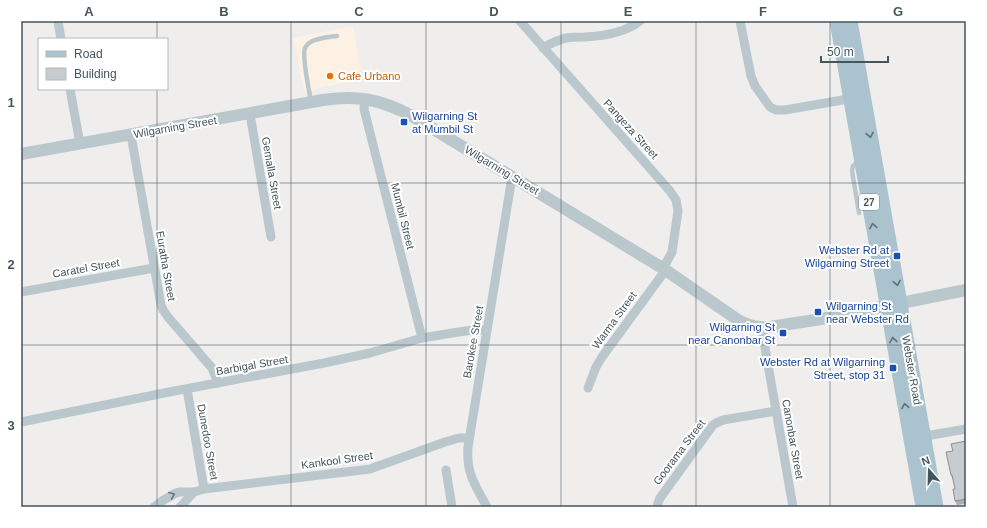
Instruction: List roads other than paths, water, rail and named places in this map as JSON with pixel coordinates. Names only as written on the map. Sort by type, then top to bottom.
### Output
[{"type":"main road","name":"Webster Road","points":[[837,21],[857,98],[894,305],[917,438],[923,507]]},
{"type":"main road","name":"Webster Road","points":[[850,21],[861,159],[894,305]]},
{"type":"main road","name":"Webster Road","points":[[917,438],[936,507]]},
{"type":"street","points":[[58,21],[62,38]]},
{"type":"street","name":"Pangeza Street","points":[[520,21],[675,197],[678,210],[673,247],[664,269]]},
{"type":"street","points":[[543,48],[556,40],[598,36],[620,31],[633,26],[640,21]]},
{"type":"street","points":[[740,21],[751,76],[755,86],[770,107],[776,110],[785,110],[857,98]]},
{"type":"street","points":[[70,90],[80,144]]},
{"type":"street","name":"Wilgarning Street","points":[[21,154],[311,103],[344,98],[365,99],[382,102],[401,110],[664,269],[738,320],[750,326],[762,328],[821,319],[966,290]]},
{"type":"street","name":"Mumbil Street","points":[[365,99],[364,109],[422,338]]},
{"type":"street","name":"Gemalla Street","points":[[250,114],[271,237]]},
{"type":"street","name":"Euratha Street","points":[[131,135],[154,268],[163,310],[212,368],[218,383]]},
{"type":"street","name":"Barokee Street","points":[[487,507],[473,481],[468,467],[467,454],[512,177]]},
{"type":"street","name":"Caratel Street","points":[[21,292],[154,268]]},
{"type":"street","name":"Warma Street","points":[[588,388],[596,367],[602,357],[662,275],[664,269]]},
{"type":"street","name":"Canonbar Street","points":[[762,328],[793,507]]},
{"type":"street","name":"Barbigal Street","points":[[21,422],[284,371],[346,358],[422,338],[472,330],[487,330]]},
{"type":"street","name":"Dunedoo Street","points":[[154,507],[179,492],[194,492],[204,489],[187,389]]},
{"type":"street","name":"Goorama Street","points":[[657,507],[660,498],[713,425],[723,420],[776,411]]},
{"type":"street","points":[[917,438],[966,429]]},
{"type":"street","name":"Kankool Street","points":[[204,489],[370,470],[445,442],[459,438],[469,438]]},
{"type":"street","points":[[446,470],[452,507]]},
{"type":"street","points":[[180,507],[194,492]]},
{"type":"lane","points":[[311,103],[304,49],[313,41],[337,36]]},
{"type":"lane","points":[[859,213],[852,168],[855,163],[861,159]]},
{"type":"place","name":"Cafe Urbano","points":[[330,76]]},
{"type":"place","name":"Wilgarning St at Mumbil St","points":[[404,122]]},
{"type":"place","name":"Webster Rd at Wilgarning Street","points":[[897,256]]},
{"type":"place","name":"Wilgarning St near Webster Rd","points":[[818,312]]},
{"type":"place","name":"Wilgarning St near Canonbar St","points":[[783,333]]},
{"type":"place","name":"Webster Rd at Wilgarning Street, stop 31","points":[[893,368]]}]
